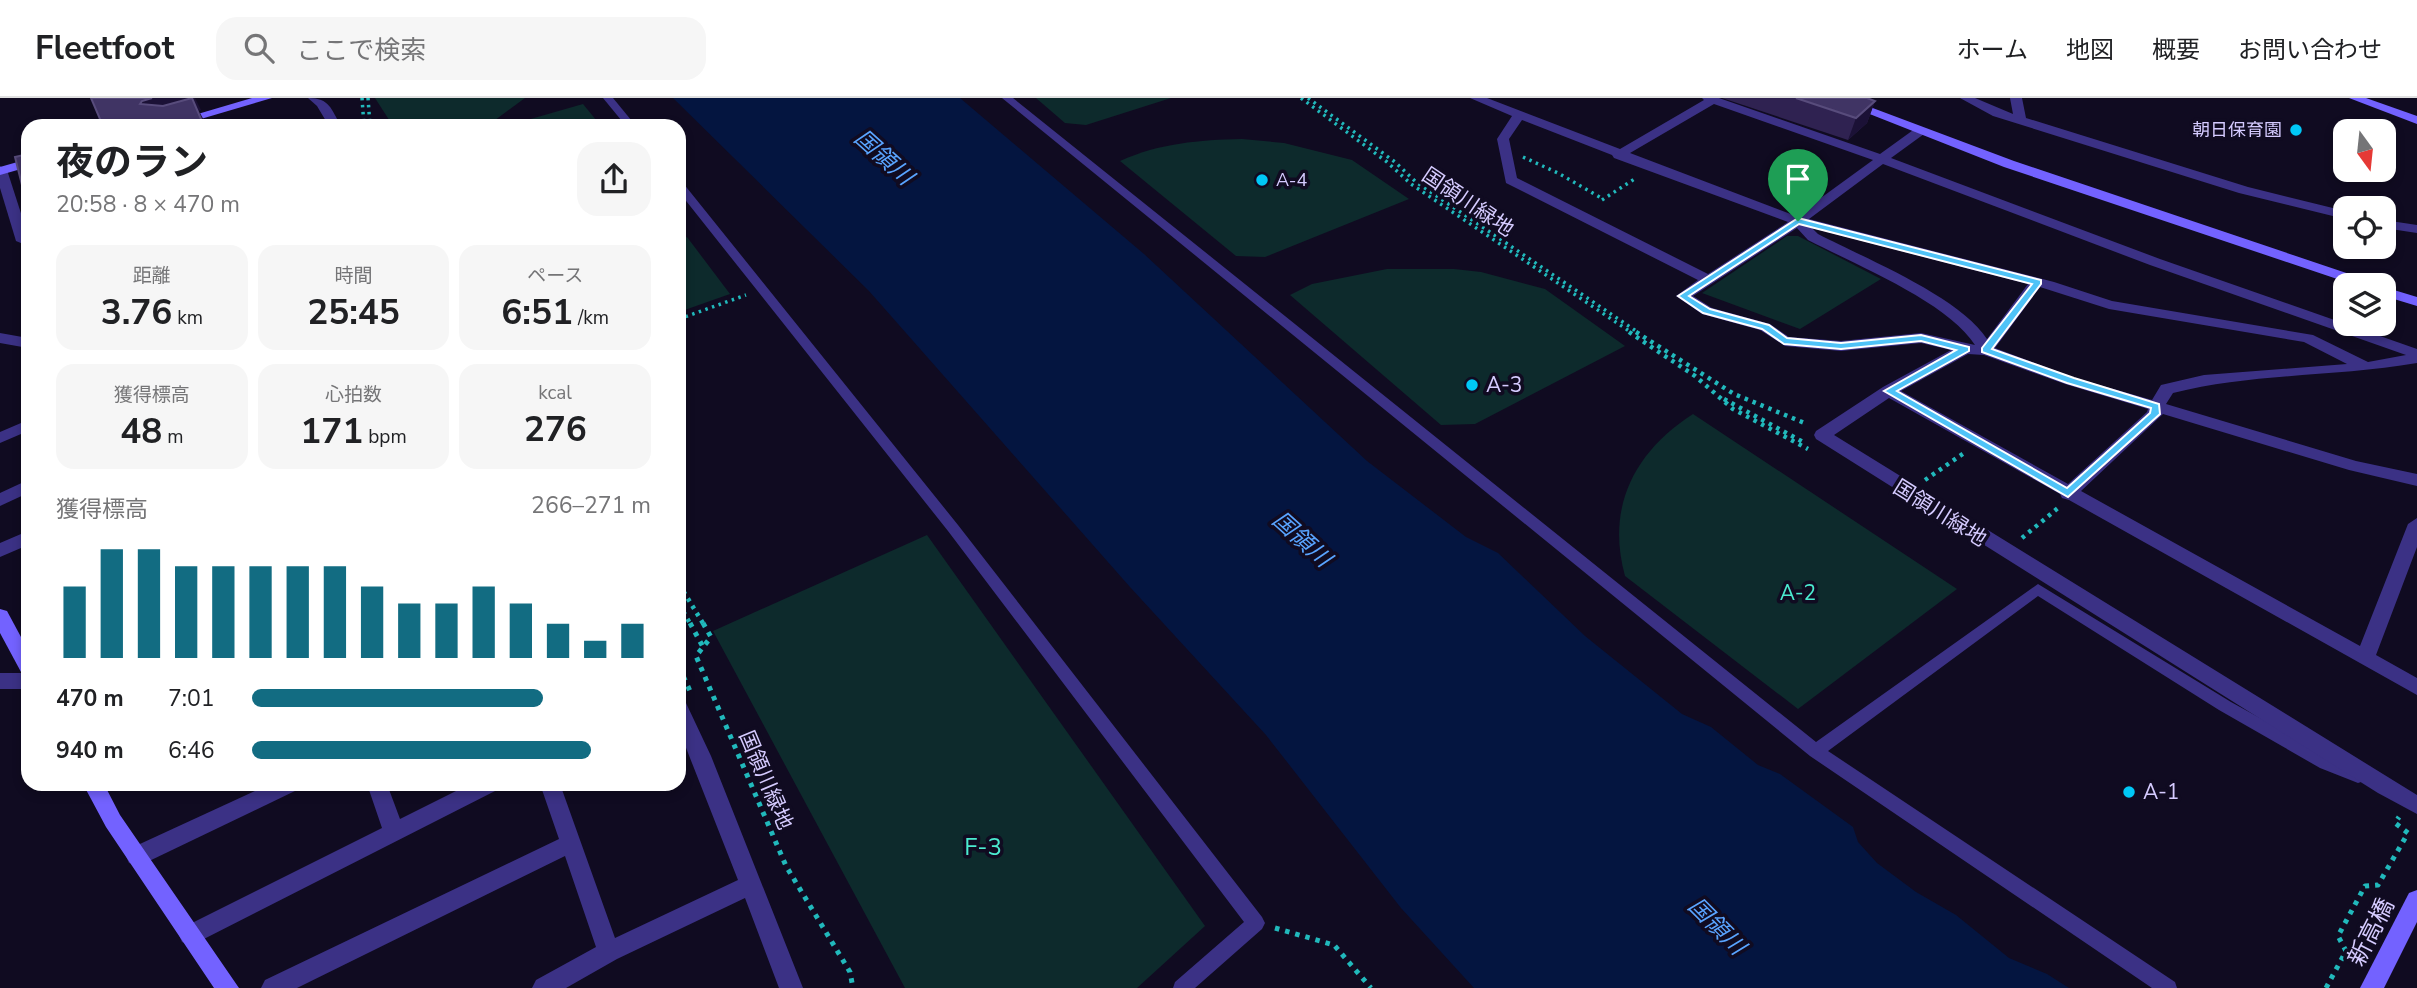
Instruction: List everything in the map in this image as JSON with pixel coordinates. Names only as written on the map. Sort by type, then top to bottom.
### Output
[{"type":"street","points":[[189,119],[266,98]]},
{"type":"street","points":[[314,98],[322,104],[331,119]]},
{"type":"street","points":[[1476,98],[1618,155],[1798,221],[2037,282],[2109,305],[2308,338],[2366,367]]},
{"type":"street","points":[[1835,98],[2021,168],[2333,273]]},
{"type":"street","points":[[1966,98],[1997,113],[2244,190],[2333,212]]},
{"type":"street","points":[[2015,98],[2020,120]]},
{"type":"street","points":[[2355,98],[2417,120]]},
{"type":"street","points":[[1618,155],[1711,99],[1882,159],[2155,262],[2417,356]]},
{"type":"street","points":[[1518,116],[1503,139],[1511,180],[1709,280]]},
{"type":"street","points":[[1920,131],[1798,221],[1683,296],[1707,311],[1765,327],[1784,341],[1841,346],[1921,338],[1965,349],[1986,350],[2070,381],[2156,407],[2355,466],[2417,480]]},
{"type":"street","points":[[21,165],[1,170],[21,235]]},
{"type":"street","points":[[1798,221],[1813,237],[1947,309],[1975,331],[1986,350]]},
{"type":"street","points":[[2396,226],[2417,229]]},
{"type":"street","points":[[1986,350],[2037,282]]},
{"type":"street","points":[[2396,295],[2417,302]]},
{"type":"street","points":[[0,338],[21,342]]},
{"type":"street","points":[[1965,349],[1889,391],[1822,435],[2385,788],[2417,805]]},
{"type":"street","points":[[2070,494],[2155,414],[2156,407],[2167,389],[2204,380],[2366,367],[2417,356]]},
{"type":"street","points":[[1889,391],[2417,687]]},
{"type":"street","points":[[0,438],[21,428]]},
{"type":"street","points":[[0,499],[21,489]]},
{"type":"street","points":[[2365,657],[2417,524]]},
{"type":"street","points":[[0,551],[21,540]]},
{"type":"street","points":[[0,616],[21,639]]},
{"type":"street","points":[[0,681],[21,681]]},
{"type":"street","points":[[686,724],[701,755],[791,988]]},
{"type":"street","points":[[100,791],[137,856],[227,988]]},
{"type":"street","points":[[137,856],[275,791]]},
{"type":"street","points":[[379,791],[394,832]]},
{"type":"street","points":[[190,935],[477,791]]},
{"type":"street","points":[[552,791],[609,952]]},
{"type":"street","points":[[273,988],[571,843]]},
{"type":"street","points":[[544,988],[609,952],[750,885]]},
{"type":"street","name":"新高橋","points":[[2372,988],[2417,900]]},
{"type":"lane","points":[[608,98],[625,119]]},
{"type":"lane","points":[[1007,98],[1609,581],[1816,751],[2168,988]]},
{"type":"lane","points":[[686,194],[953,527],[1256,923],[1182,988]]},
{"type":"lane","points":[[1816,751],[2038,589],[2225,706],[2326,763],[2385,788]]},
{"type":"path","points":[[362,98],[366,119]]},
{"type":"path","points":[[367,119],[368,98]]},
{"type":"path","name":"国領川緑地","points":[[1301,98],[1387,162],[1411,184],[1695,376],[1707,390],[1728,406],[1816,453]]},
{"type":"path","points":[[1308,98],[1395,162],[1416,182],[1699,373],[1734,394],[1812,426],[1822,435]]},
{"type":"path","points":[[1506,152],[1558,173],[1603,200]]},
{"type":"path","points":[[1585,217],[1603,200],[1651,167]]},
{"type":"path","points":[[686,316],[763,289]]},
{"type":"path","points":[[1915,487],[1979,443]]},
{"type":"path","points":[[2021,539],[2070,494]]},
{"type":"path","name":"国領川緑地","points":[[686,596],[711,637],[696,656],[781,853],[850,972],[853,988]]},
{"type":"path","points":[[686,617],[703,647]]},
{"type":"path","points":[[2326,988],[2346,951],[2338,936],[2365,886],[2378,886],[2408,833],[2395,823],[2399,816],[2389,809]]},
{"type":"green space","points":[[375,98],[525,98],[496,119],[388,119]]},
{"type":"green space","points":[[1036,98],[1171,98],[1086,125],[1065,123]]},
{"type":"green space","points":[[583,104],[595,119],[530,119]]},
{"type":"green space","name":"A-4","points":[[1242,139],[1284,143],[1352,160],[1409,199],[1265,257],[1236,256],[1120,161],[1150,150],[1180,144]]},
{"type":"green space","points":[[1787,236],[1798,236],[1881,279],[1800,329],[1702,293]]},
{"type":"green space","points":[[686,237],[730,294],[686,310]]},
{"type":"green space","name":"A-3","points":[[1387,269],[1454,269],[1481,272],[1545,289],[1625,346],[1475,424],[1441,425],[1290,295],[1312,284]]},
{"type":"green space","name":"A-2","points":[[1693,414],[1957,589],[1798,709],[1625,576],[1619,527],[1630,483],[1655,446]]},
{"type":"green space","name":"F-3","points":[[927,535],[1205,926],[1137,988],[905,988],[713,631]]},
{"type":"water","name":"国領川","points":[[673,98],[960,98],[1144,254],[1367,461],[1466,537],[1498,553],[1585,636],[1682,714],[1711,727],[1758,765],[1780,774],[1853,827],[1858,842],[1877,863],[1916,892],[1956,915],[2009,958],[2047,974],[2069,988],[1474,988],[1401,908],[1266,735],[1130,587],[869,291]]},
{"type":"building","points":[[91,98],[152,98],[140,104],[163,106],[192,98],[201,119],[100,119]]},
{"type":"building","points":[[1796,98],[1867,98],[1875,101],[1856,118]]},
{"type":"building","points":[[21,156],[21,181],[15,157]]},
{"type":"place","name":"朝日保育園","points":[[2296,130]]},
{"type":"place","name":"A-4","points":[[1262,180]]},
{"type":"place","name":"A-3","points":[[1472,385]]},
{"type":"place","name":"A-1","points":[[2129,792]]},
{"type":"route","points":[[1798,221],[2037,282],[1986,350],[2070,381],[2156,407],[2155,414],[2068,494],[1889,391],[1965,349],[1921,338],[1841,346],[1784,341],[1765,327],[1707,311],[1683,296],[1798,221]]}]
